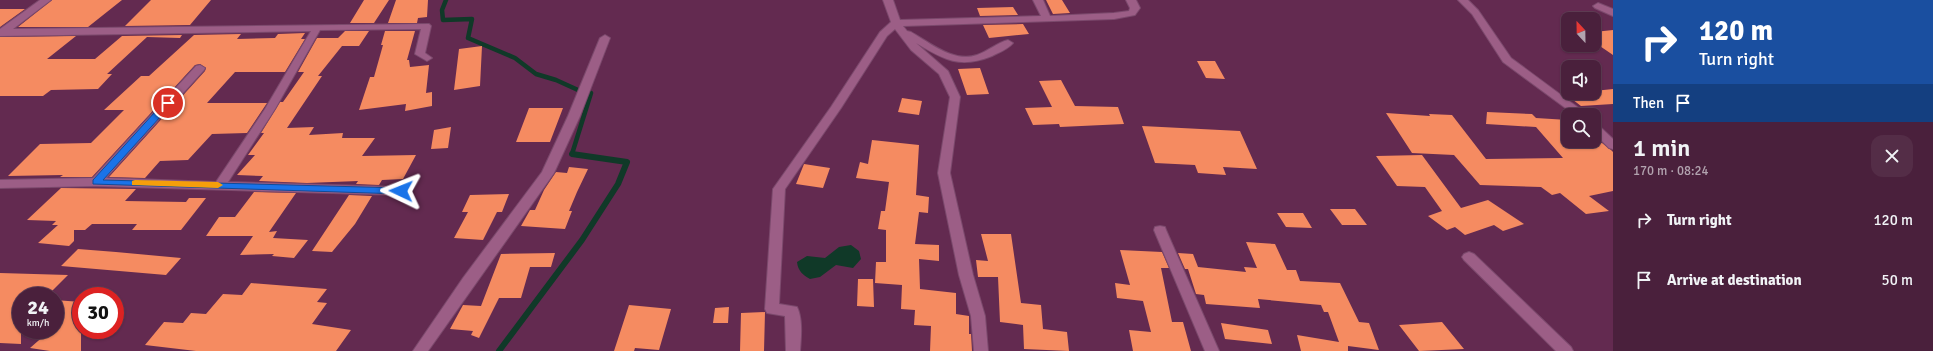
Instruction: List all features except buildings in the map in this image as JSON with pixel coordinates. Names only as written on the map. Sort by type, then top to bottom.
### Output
[{"type":"street","points":[[1,33],[46,0]]},
{"type":"street","points":[[888,0],[899,27],[915,48],[944,73],[955,97],[944,173],[966,275],[978,316],[981,351]]},
{"type":"street","points":[[1038,0],[1047,19]]},
{"type":"street","points":[[793,351],[794,335],[792,311],[772,309],[779,189],[836,108],[883,34],[899,27],[1098,17],[1132,13],[1135,8],[1131,0]]},
{"type":"street","points":[[1463,0],[1475,12],[1507,60],[1572,108]]},
{"type":"street","points":[[1598,6],[1613,13]]},
{"type":"street","points":[[1,33],[426,26],[420,54],[427,58]]},
{"type":"street","points":[[899,27],[951,59],[960,61],[970,61],[993,52],[1008,43]]},
{"type":"street","points":[[220,185],[270,109],[317,28]]},
{"type":"street","points":[[420,351],[468,282],[548,173],[606,38]]},
{"type":"street","points":[[96,182],[200,68]]},
{"type":"street","points":[[1601,134],[1613,145]]},
{"type":"street","points":[[0,184],[96,182],[401,191]]},
{"type":"street","points":[[1160,230],[1212,351]]},
{"type":"street","points":[[1469,256],[1566,351]]},
{"type":"shaded area","points":[[851,245],[859,251],[861,259],[853,268],[836,265],[820,277],[810,279],[798,268],[797,262],[807,256],[825,258],[839,247]]},
{"type":"waterway","points":[[446,0],[442,10],[443,20],[472,19],[468,38],[515,58],[536,74],[556,80],[578,90],[591,93],[572,154]]},
{"type":"waterway","points":[[499,351],[582,240],[618,184],[627,162],[572,154]]},
{"type":"waterway","points":[[572,154],[578,155]]},
{"type":"slow traffic","points":[[135,183],[218,185]]},
{"type":"route","points":[[168,103],[96,182],[401,191]]}]
